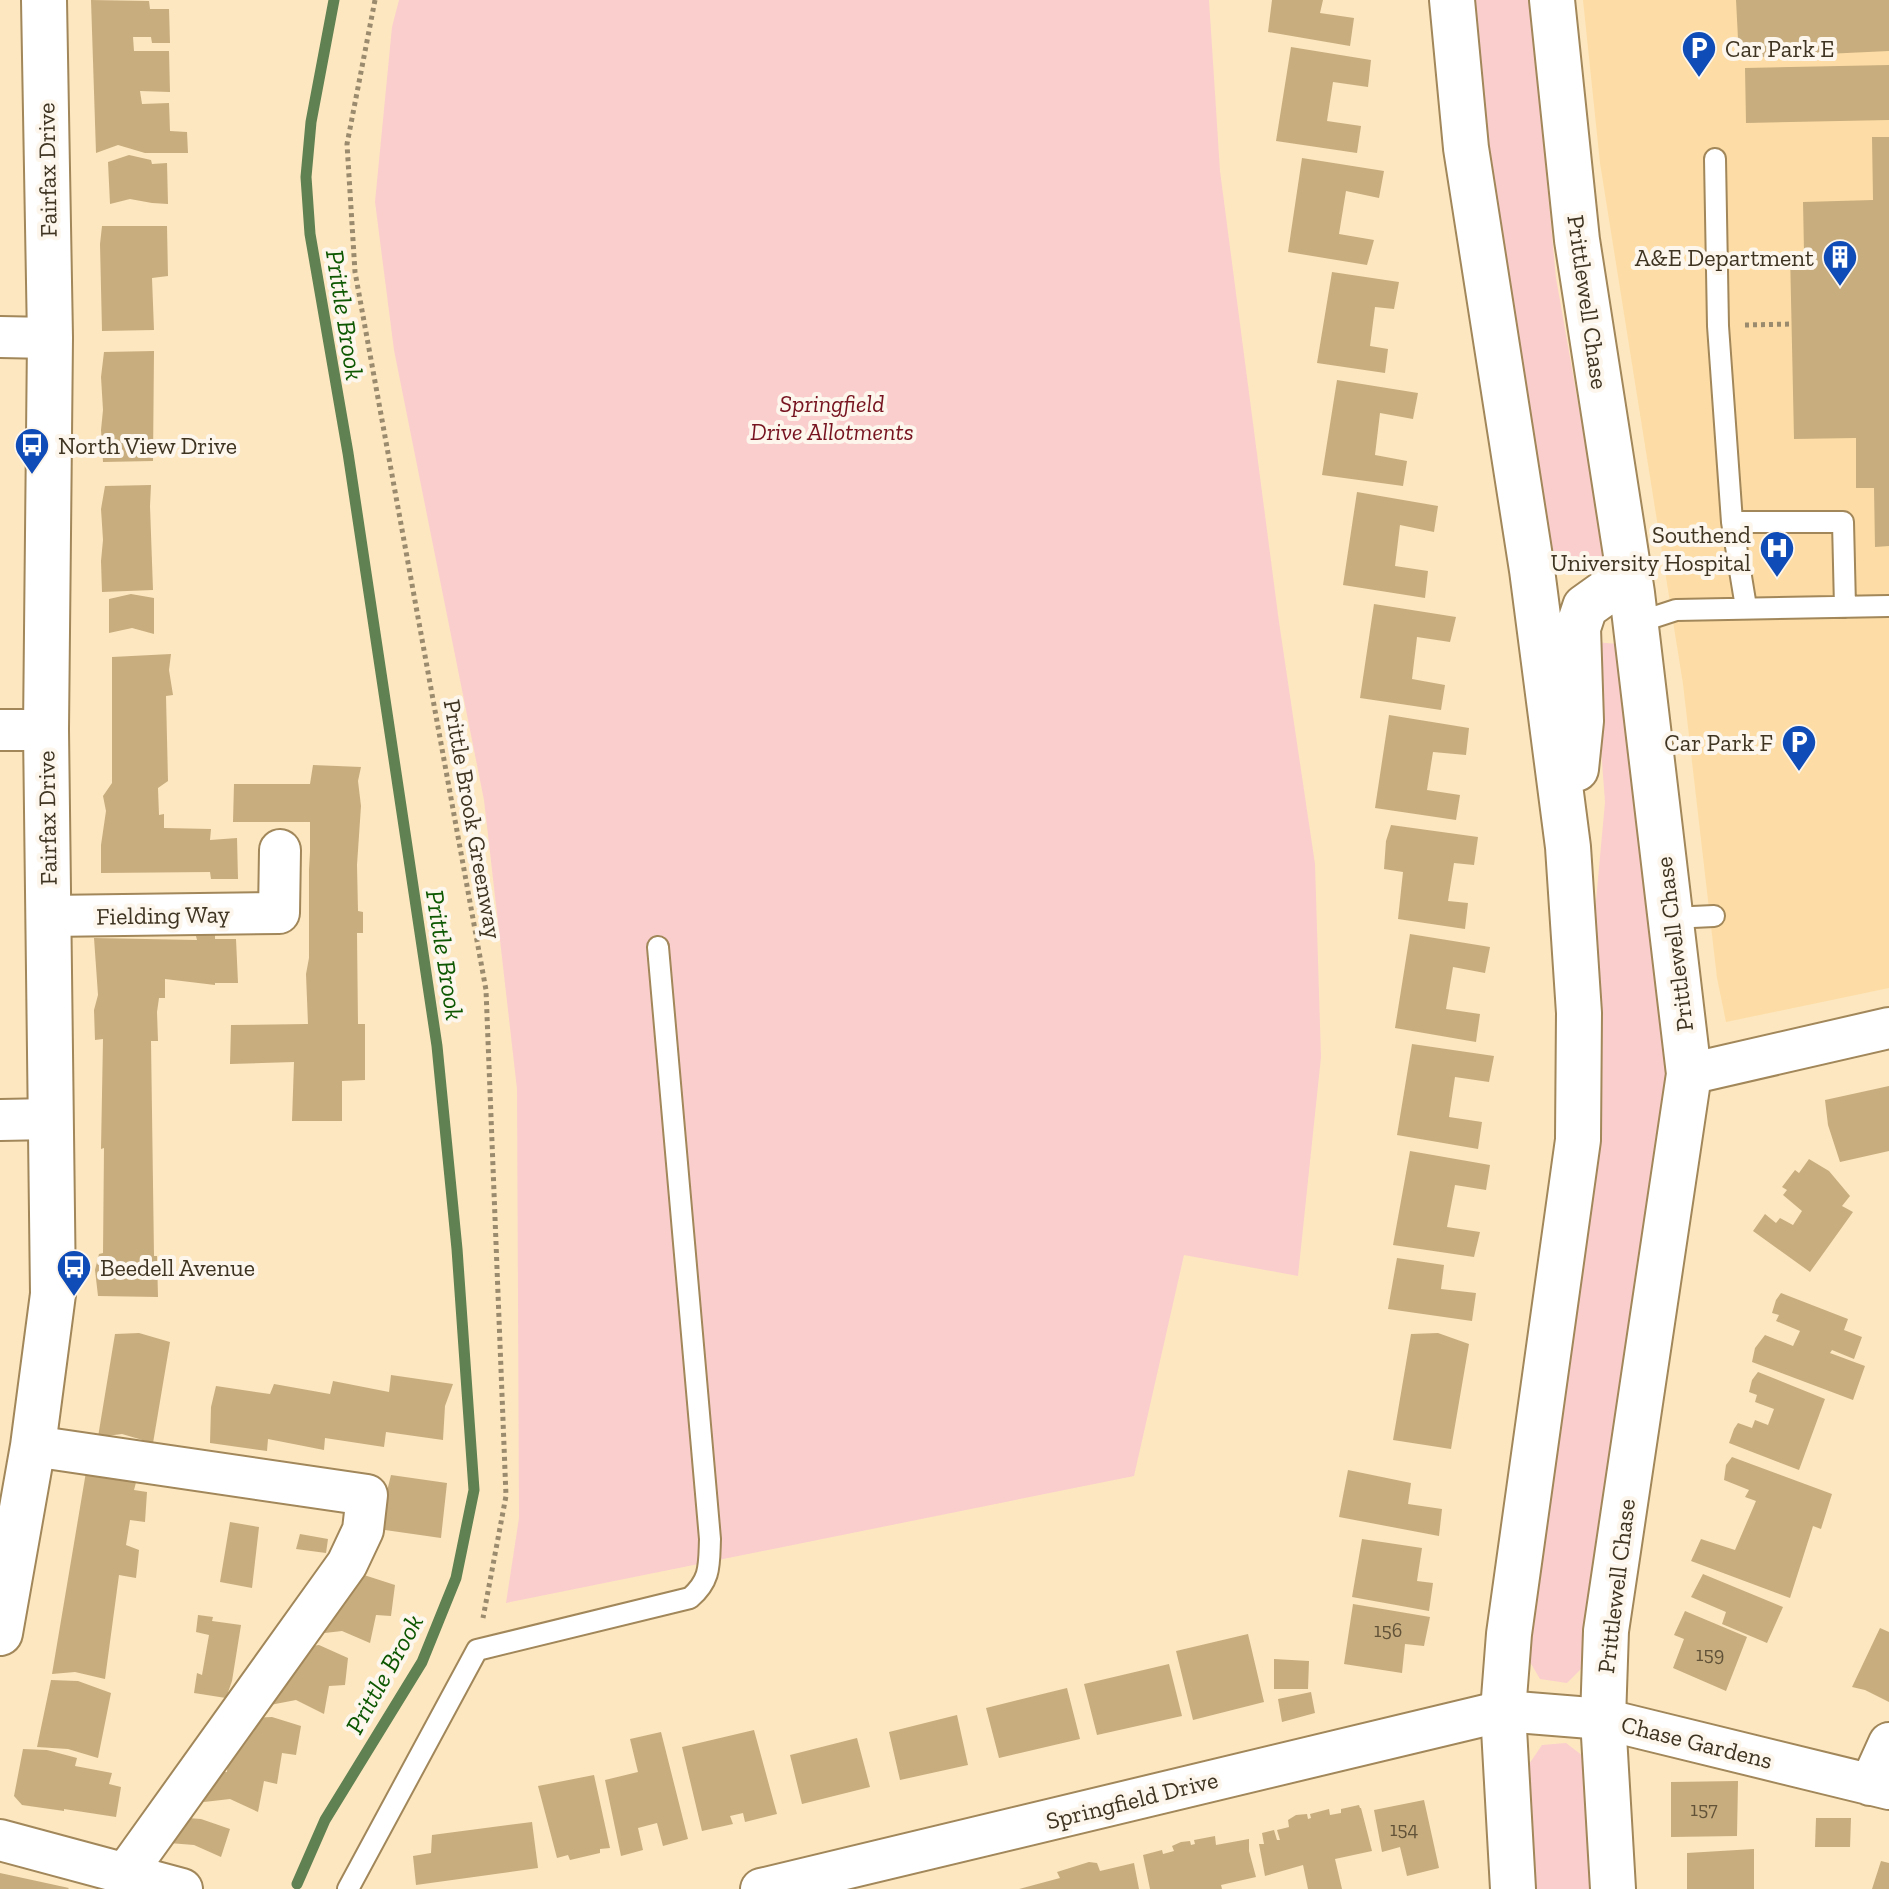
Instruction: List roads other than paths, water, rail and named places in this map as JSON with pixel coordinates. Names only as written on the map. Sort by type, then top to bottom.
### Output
[{"type":"street","name":"Fairfax Drive","points":[[0,1633],[20,1472],[53,1294],[46,730],[50,338],[44,0]]},
{"type":"street","points":[[1452,0],[1466,148],[1532,570],[1568,847],[1579,1013],[1578,1140],[1509,1634],[1503,1711],[1513,1889]]},
{"type":"street","name":"Prittlewell Chase","points":[[1552,0],[1577,240],[1634,608],[1689,1074],[1606,1631],[1603,1719],[1613,1889]]},
{"type":"street","points":[[0,337],[50,338]]},
{"type":"street","points":[[1532,570],[1540,591],[1554,606],[1582,618]]},
{"type":"street","points":[[1568,847],[1581,721],[1578,628],[1585,607],[1606,592],[1634,608]]},
{"type":"street","points":[[0,730],[46,730]]},
{"type":"street","name":"Fielding Way","points":[[48,916],[279,913],[280,850]]},
{"type":"street","points":[[1689,1074],[1889,1028]]},
{"type":"street","points":[[0,1120],[51,1119]]},
{"type":"street","points":[[20,1472],[367,1495],[363,1530],[347,1564],[125,1874]]},
{"type":"street","name":"Chase Gardens","points":[[1503,1711],[1603,1719],[1880,1787]]},
{"type":"street","name":"Springfield Drive","points":[[761,1889],[1503,1711]]},
{"type":"street","points":[[1880,1787],[1889,1743]]},
{"type":"street","points":[[0,1840],[182,1889]]},
{"type":"lane","points":[[1715,159],[1718,326],[1732,522],[1746,607]]},
{"type":"lane","points":[[1732,522],[1843,522],[1845,607]]},
{"type":"lane","points":[[1634,608],[1889,606]]},
{"type":"lane","points":[[1634,608],[1676,610]]},
{"type":"lane","points":[[1671,918],[1714,916]]},
{"type":"lane","points":[[348,1889],[477,1650],[690,1598],[700,1589],[709,1567],[709,1524],[658,947]]},
{"type":"waterway","name":"Prittle Brook","points":[[297,1884],[325,1820],[422,1662],[456,1578],[474,1490],[457,1249],[437,1046],[348,453],[310,234],[306,177],[311,122],[334,0]]},
{"type":"place","name":"Car Park E","points":[[1699,79]]},
{"type":"place","name":"A&E Department","points":[[1840,288]]},
{"type":"place","name":"North View Drive","points":[[32,476]]},
{"type":"place","name":"Southend University Hospital","points":[[1777,579]]},
{"type":"place","name":"Car Park F","points":[[1799,773]]},
{"type":"place","name":"Beedell Avenue","points":[[74,1298]]},
{"type":"park label","name":"Springfield Drive Allotments","points":[[832,417]]}]
